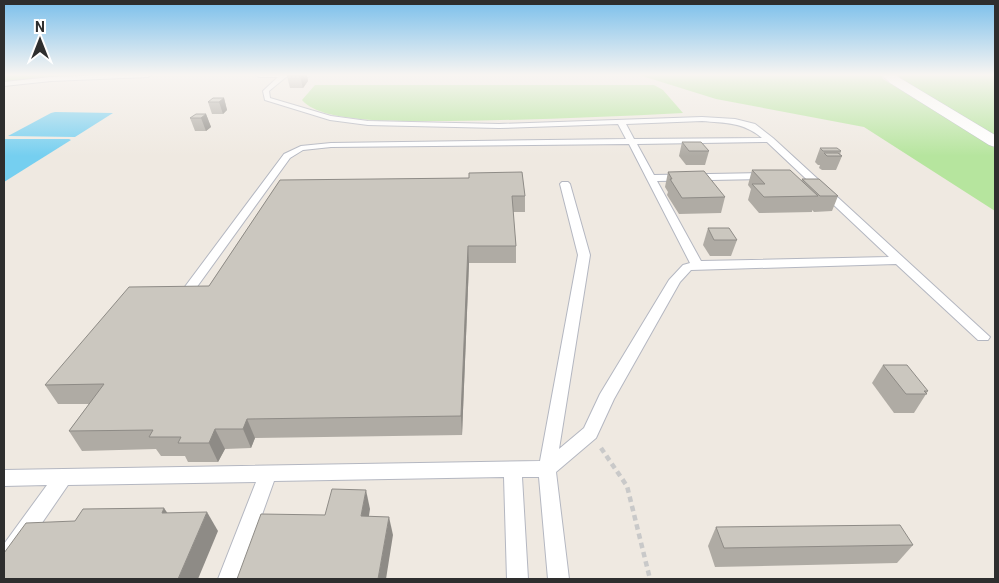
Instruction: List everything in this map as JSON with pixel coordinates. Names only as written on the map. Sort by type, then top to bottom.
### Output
[{"type":"street","points":[[930,102],[995,142]]},
{"type":"lane","points":[[279,102],[346,121],[485,127],[684,119],[735,121],[752,126],[770,140],[983,337]]},
{"type":"lane","points":[[620,122],[697,265]]},
{"type":"lane","points":[[180,303],[287,156],[298,149],[331,145],[770,140]]},
{"type":"lane","points":[[651,178],[808,176]]},
{"type":"lane","points":[[559,579],[547,469],[584,255],[565,184]]},
{"type":"lane","points":[[4,478],[547,469],[590,433],[606,398],[675,280],[687,267],[697,265],[899,260]]},
{"type":"lane","points":[[514,470],[518,579]]},
{"type":"lane","points":[[229,579],[268,473]]},
{"type":"lane","points":[[4,561],[63,477]]},
{"type":"path","points":[[590,433],[627,486],[650,579]]},
{"type":"green space","points":[[304,102],[674,102],[683,113],[508,120],[387,121],[340,116],[325,113]]},
{"type":"green space","points":[[733,102],[921,102],[995,148],[995,211],[864,127]]},
{"type":"green space","points":[[939,102],[995,102],[995,136]]},
{"type":"water","points":[[51,113],[113,113],[75,137],[8,136]]},
{"type":"water","points":[[4,139],[69,139],[71,140],[4,182]]},
{"type":"building","points":[[196,114],[206,114],[201,118],[190,118]]},
{"type":"building","points":[[682,142],[701,142],[709,151],[689,151]]},
{"type":"building","points":[[820,148],[837,148],[841,151],[823,151]]},
{"type":"building","points":[[824,153],[838,153],[842,156],[827,156]]},
{"type":"building","points":[[752,170],[790,170],[818,196],[764,197],[752,184],[765,184]]},
{"type":"building","points":[[704,171],[725,197],[682,198],[670,179],[672,179],[668,172]]},
{"type":"building","points":[[522,172],[525,196],[512,196],[516,246],[468,246],[461,416],[247,419],[243,429],[215,429],[209,443],[178,443],[181,437],[149,437],[153,430],[69,431],[104,384],[45,385],[129,287],[209,286],[280,180],[469,178],[469,173]]},
{"type":"building","points":[[802,179],[819,179],[838,196],[820,196]]},
{"type":"building","points":[[708,228],[729,228],[737,240],[714,240]]},
{"type":"building","points":[[883,365],[907,365],[928,391],[924,391],[927,394],[906,394]]},
{"type":"building","points":[[332,489],[366,490],[361,516],[389,517],[378,579],[237,579],[261,514],[325,515]]},
{"type":"building","points":[[164,508],[162,513],[207,512],[178,579],[4,579],[4,553],[26,523],[75,521],[83,509]]},
{"type":"building","points":[[900,525],[913,545],[724,548],[716,527]]}]
